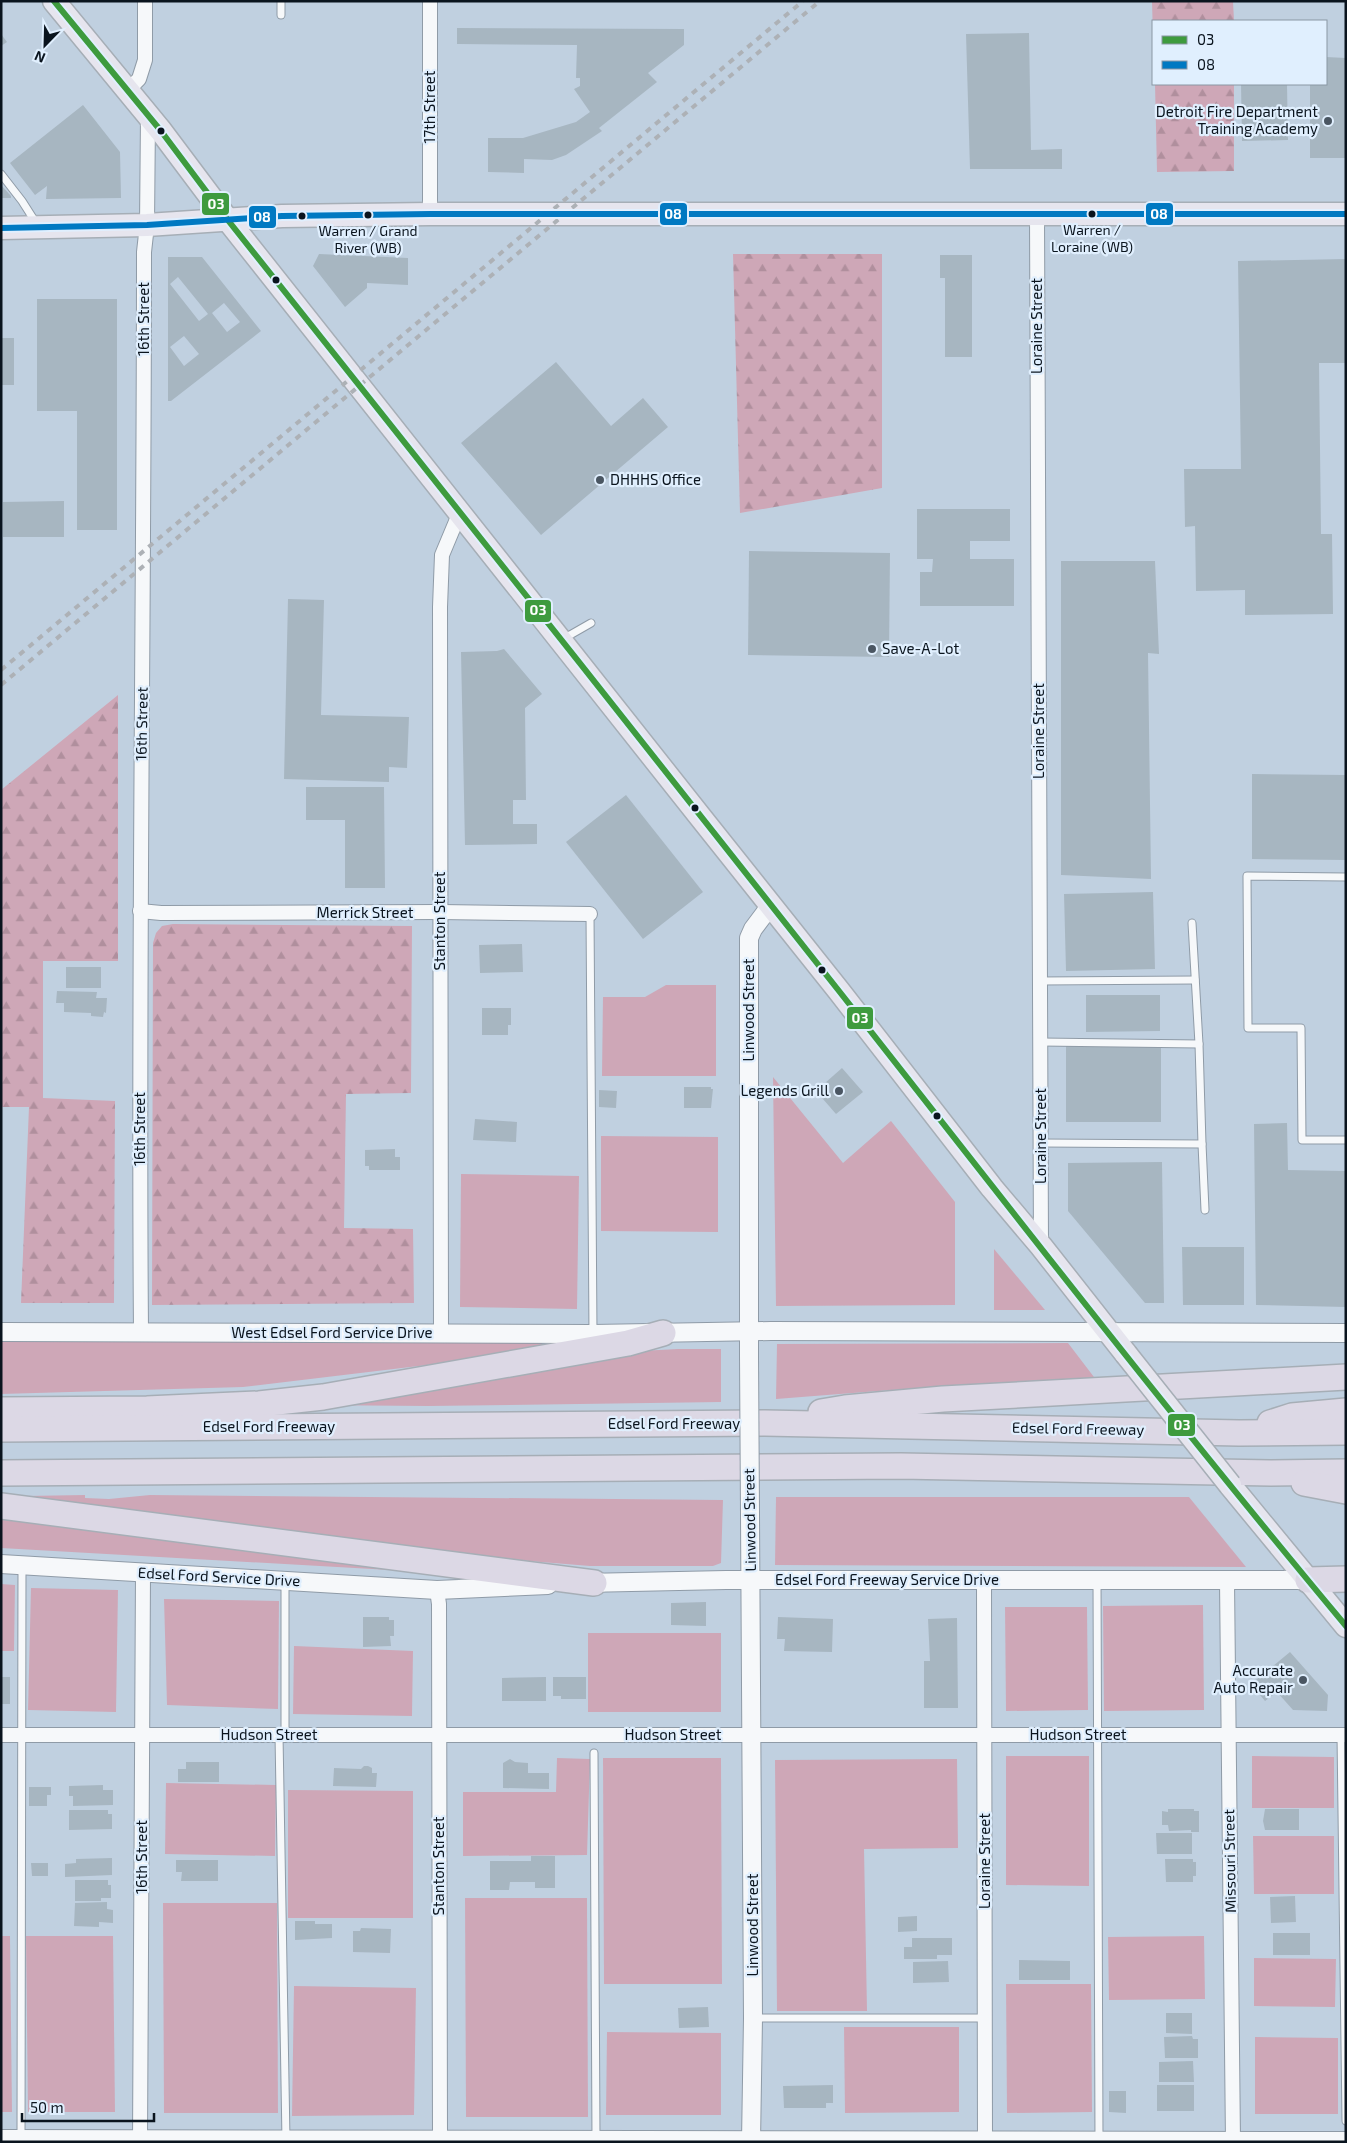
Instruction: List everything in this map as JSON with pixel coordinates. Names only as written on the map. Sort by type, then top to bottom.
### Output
[{"type":"highway","points":[[1,1410],[147,1409],[259,1404],[323,1397],[628,1343],[663,1333]]},
{"type":"highway","points":[[765,1423],[845,1408],[943,1400],[1346,1377]]},
{"type":"highway","points":[[1239,1432],[1292,1416],[1346,1411]]},
{"type":"highway","name":"Edsel Ford Freeway","points":[[1,1429],[765,1423],[1239,1432],[1346,1432]]},
{"type":"highway","points":[[1,1473],[901,1466],[1271,1473],[1346,1472]]},
{"type":"highway","points":[[1271,1473],[1310,1485],[1346,1491]]},
{"type":"highway","points":[[1,1506],[594,1583]]},
{"type":"highway","points":[[1308,1580],[1346,1579]]},
{"type":"main road","points":[[54,1],[182,157],[227,218],[771,905],[992,1188],[1041,1246],[1270,1535],[1346,1626]]},
{"type":"main road","points":[[1,228],[147,225],[227,218],[282,216],[430,214],[1346,214]]},
{"type":"street","points":[[127,91],[139,79],[145,60],[145,1]]},
{"type":"street","name":"17th Street","points":[[430,1],[430,214]]},
{"type":"street","name":"16th Street","points":[[141,1331],[140,911],[144,556],[144,252],[147,225],[148,116]]},
{"type":"street","name":"Loraine Street","points":[[1037,215],[1041,1246]]},
{"type":"street","name":"Stanton Street","points":[[441,1333],[440,912],[442,555],[460,512]]},
{"type":"street","name":"Linwood Street","points":[[751,2140],[753,2018],[749,1356],[749,938],[753,929],[771,905]]},
{"type":"street","name":"Merrick Street","points":[[140,911],[287,914],[440,912],[590,914]]},
{"type":"street","name":"West Edsel Ford Service Drive","points":[[1,1332],[663,1333]]},
{"type":"street","points":[[663,1333],[1346,1333]]},
{"type":"street","name":"Edsel Ford Service Drive","points":[[1,1564],[437,1590]]},
{"type":"street","name":"16th Street","points":[[140,2140],[143,1573]]},
{"type":"street","name":"Edsel Ford Freeway Service Drive","points":[[437,1590],[594,1583],[751,1580],[1308,1580]]},
{"type":"street","name":"Loraine Street","points":[[984,1580],[985,2140]]},
{"type":"street","name":"Missouri Street","points":[[1227,1581],[1234,2140]]},
{"type":"street","name":"Stanton Street","points":[[437,1590],[439,1604],[440,2139]]},
{"type":"street","name":"Hudson Street","points":[[1,1735],[1343,1735]]},
{"type":"street","points":[[1,2137],[21,2139],[140,2140],[1346,2139]]},
{"type":"lane","points":[[281,1],[281,15]]},
{"type":"lane","points":[[1,174],[22,201],[38,228]]},
{"type":"lane","points":[[561,641],[591,623]]},
{"type":"lane","points":[[1346,877],[1247,876],[1248,1028],[1301,1028],[1302,1140],[1346,1140]]},
{"type":"lane","points":[[590,914],[593,1334]]},
{"type":"lane","points":[[1192,923],[1199,1044],[1205,1210]]},
{"type":"lane","points":[[1040,981],[1195,980]]},
{"type":"lane","points":[[1040,1042],[1199,1044]]},
{"type":"lane","points":[[1041,1143],[1202,1144]]},
{"type":"lane","points":[[21,2139],[22,1565]]},
{"type":"lane","points":[[1098,1580],[1099,2140]]},
{"type":"lane","points":[[285,1581],[282,1735],[286,2139]]},
{"type":"lane","points":[[1343,1735],[1346,2121]]},
{"type":"lane","points":[[594,1753],[596,2140]]},
{"type":"lane","points":[[753,2018],[985,2018]]},
{"type":"green space","points":[[1152,1],[1233,1],[1234,20],[1153,20]]},
{"type":"green space","points":[[1155,85],[1234,85],[1234,171],[1157,172]]},
{"type":"green space","points":[[733,254],[882,254],[882,488],[740,513]]},
{"type":"green space","points":[[118,695],[118,961],[43,961],[43,1098],[115,1101],[114,1303],[21,1303],[29,1107],[1,1107],[1,790]]},
{"type":"green space","points":[[173,924],[412,926],[411,1093],[346,1094],[344,1228],[413,1229],[414,1303],[152,1305],[153,943],[156,933],[162,926]]},
{"type":"green space","points":[[666,985],[716,985],[716,1076],[602,1076],[603,997],[645,997]]},
{"type":"green space","points":[[773,1077],[843,1163],[891,1121],[955,1202],[955,1305],[776,1306]]},
{"type":"green space","points":[[601,1136],[718,1137],[718,1232],[601,1231]]},
{"type":"green space","points":[[461,1174],[579,1176],[577,1309],[460,1307]]},
{"type":"green space","points":[[994,1249],[1045,1310],[994,1310]]},
{"type":"green space","points":[[1,1342],[542,1342],[542,1346],[427,1365],[243,1387],[1,1394]]},
{"type":"green space","points":[[1068,1343],[1097,1381],[891,1390],[776,1399],[777,1344]]},
{"type":"green space","points":[[721,1349],[721,1402],[428,1406],[307,1405],[621,1352]]},
{"type":"green space","points":[[85,1495],[85,1498],[109,1499],[150,1495],[723,1500],[721,1563],[713,1566],[590,1566],[529,1561],[20,1498],[26,1496]]},
{"type":"green space","points":[[776,1497],[1189,1497],[1246,1567],[775,1565]]},
{"type":"green space","points":[[1,1514],[460,1574],[1,1548]]},
{"type":"green space","points":[[1,1584],[15,1585],[14,1651],[1,1651]]},
{"type":"green space","points":[[31,1588],[118,1590],[116,1712],[28,1710]]},
{"type":"green space","points":[[164,1599],[279,1601],[278,1709],[167,1705]]},
{"type":"green space","points":[[1203,1605],[1204,1710],[1104,1711],[1103,1606]]},
{"type":"green space","points":[[1005,1607],[1087,1607],[1088,1710],[1006,1711]]},
{"type":"green space","points":[[588,1633],[721,1633],[721,1712],[588,1712]]},
{"type":"green space","points":[[294,1646],[413,1651],[412,1716],[293,1714]]},
{"type":"green space","points":[[1006,1756],[1089,1756],[1089,1886],[1006,1885]]},
{"type":"green space","points":[[1252,1756],[1334,1757],[1334,1808],[1252,1808]]},
{"type":"green space","points":[[557,1758],[590,1759],[587,1855],[463,1856],[463,1792],[556,1792]]},
{"type":"green space","points":[[603,1758],[721,1758],[722,1984],[604,1984]]},
{"type":"green space","points":[[957,1759],[958,1848],[864,1849],[867,2011],[777,2011],[775,1760]]},
{"type":"green space","points":[[166,1783],[276,1785],[275,1856],[165,1854]]},
{"type":"green space","points":[[288,1790],[413,1791],[413,1918],[288,1918]]},
{"type":"green space","points":[[1253,1836],[1334,1836],[1334,1894],[1254,1894]]},
{"type":"green space","points":[[465,1898],[587,1898],[588,2117],[466,2117]]},
{"type":"green space","points":[[163,1903],[277,1903],[278,2113],[164,2113]]},
{"type":"green space","points":[[1,1936],[10,1936],[12,2112],[1,2112]]},
{"type":"green space","points":[[26,1936],[113,1936],[115,2112],[28,2112]]},
{"type":"green space","points":[[1204,1936],[1205,1999],[1109,2000],[1108,1937]]},
{"type":"green space","points":[[1254,1958],[1336,1959],[1335,2007],[1254,2006]]},
{"type":"green space","points":[[1006,1984],[1091,1984],[1092,2112],[1007,2113]]},
{"type":"green space","points":[[294,1986],[416,1988],[414,2115],[292,2116]]},
{"type":"green space","points":[[844,2027],[959,2027],[959,2112],[845,2113]]},
{"type":"green space","points":[[607,2032],[721,2033],[721,2115],[606,2115]]},
{"type":"green space","points":[[1255,2037],[1338,2038],[1338,2114],[1255,2114]]},
{"type":"building","points":[[457,28],[684,29],[684,45],[648,73],[657,82],[599,128],[602,131],[566,155],[552,160],[524,159],[524,173],[488,172],[488,138],[523,138],[576,122],[590,112],[574,89],[580,86],[580,78],[576,78],[577,45],[457,44]]},
{"type":"building","points":[[1029,33],[1031,150],[1062,149],[1062,169],[970,169],[966,34]]},
{"type":"building","points":[[1,34],[7,42],[1,46]]},
{"type":"building","name":"Detroit Fire Department Training Academy","points":[[1327,57],[1346,58],[1346,158],[1310,158],[1310,85],[1327,85]]},
{"type":"building","points":[[1241,85],[1287,85],[1288,140],[1242,141]]},
{"type":"building","points":[[83,105],[120,152],[121,198],[46,199],[47,186],[35,195],[10,163]]},
{"type":"building","points":[[1,185],[11,196],[11,198],[1,198]]},
{"type":"building","points":[[319,254],[408,258],[408,285],[367,283],[367,288],[345,307],[313,266]]},
{"type":"building","points":[[940,255],[972,255],[972,357],[945,357],[945,278],[940,278]]},
{"type":"building","points":[[168,257],[202,257],[261,331],[171,401],[168,401]],"holes":[[[178,277],[208,314],[199,321],[170,284]],[[224,303],[240,322],[227,332],[212,313]],[[184,336],[199,354],[184,366],[170,347]]]},
{"type":"building","points":[[1346,259],[1346,363],[1319,363],[1321,534],[1332,534],[1333,614],[1245,615],[1245,590],[1196,591],[1195,526],[1185,527],[1184,469],[1241,469],[1238,261]]},
{"type":"building","points":[[37,299],[117,299],[117,530],[77,530],[77,411],[37,411]]},
{"type":"building","points":[[1,338],[14,338],[14,385],[1,385]]},
{"type":"building","points":[[556,362],[611,426],[643,398],[668,427],[541,535],[461,443]]},
{"type":"building","points":[[64,501],[64,537],[3,537],[3,502]]},
{"type":"building","points":[[917,509],[1010,509],[1010,541],[970,541],[970,559],[1014,559],[1014,606],[920,606],[920,572],[932,572],[933,559],[917,559]]},
{"type":"building","points":[[749,551],[890,553],[889,657],[748,655]]},
{"type":"building","points":[[1061,561],[1155,561],[1159,654],[1148,653],[1151,879],[1061,875]]},
{"type":"building","points":[[288,599],[324,600],[321,715],[409,717],[407,768],[389,767],[389,782],[284,779]]},
{"type":"building","points":[[504,649],[542,694],[525,708],[526,800],[513,800],[513,824],[537,824],[537,844],[465,845],[461,652],[497,651]]},
{"type":"building","points":[[1252,774],[1346,775],[1346,860],[1252,859]]},
{"type":"building","points":[[306,787],[384,787],[385,888],[345,888],[345,820],[306,820]]},
{"type":"building","points":[[626,795],[703,892],[643,939],[566,842]]},
{"type":"building","points":[[1153,892],[1155,969],[1066,971],[1064,894]]},
{"type":"building","points":[[522,944],[523,972],[480,973],[479,945]]},
{"type":"building","points":[[66,967],[101,967],[101,988],[66,988]]},
{"type":"building","points":[[57,991],[97,992],[96,998],[107,998],[106,1013],[104,1012],[103,1017],[91,1016],[91,1013],[64,1012],[64,1003],[56,1003]]},
{"type":"building","points":[[1086,995],[1160,995],[1160,1031],[1086,1032]]},
{"type":"building","points":[[482,1008],[511,1008],[511,1025],[508,1025],[508,1035],[482,1035]]},
{"type":"building","points":[[1066,1046],[1161,1046],[1161,1122],[1066,1122]]},
{"type":"building","name":"Legends Grill","points":[[842,1068],[863,1092],[836,1114],[816,1091]]},
{"type":"building","points":[[684,1087],[711,1087],[713,1089],[711,1108],[684,1108]]},
{"type":"building","points":[[599,1090],[617,1091],[616,1108],[599,1107]]},
{"type":"building","points":[[475,1119],[517,1122],[516,1142],[473,1140]]},
{"type":"building","points":[[1287,1123],[1288,1170],[1346,1171],[1346,1307],[1256,1305],[1254,1124]]},
{"type":"building","points":[[395,1149],[395,1157],[400,1157],[400,1170],[369,1170],[369,1166],[365,1166],[365,1150]]},
{"type":"building","points":[[1162,1162],[1164,1303],[1145,1303],[1068,1211],[1068,1163]]},
{"type":"building","points":[[1182,1247],[1244,1247],[1244,1305],[1183,1305]]},
{"type":"building","points":[[706,1602],[706,1626],[671,1625],[671,1603]]},
{"type":"building","points":[[363,1617],[389,1617],[389,1620],[394,1620],[394,1636],[390,1636],[391,1646],[363,1647]]},
{"type":"building","points":[[778,1617],[833,1619],[832,1652],[784,1651],[785,1639],[777,1639]]},
{"type":"building","points":[[957,1618],[958,1708],[924,1708],[924,1661],[930,1661],[928,1619]]},
{"type":"building","points":[[1290,1652],[1328,1695],[1327,1711],[1293,1710],[1277,1692],[1265,1701],[1251,1684]]},
{"type":"building","points":[[1,1677],[10,1677],[10,1704],[1,1704]]},
{"type":"building","points":[[546,1677],[546,1701],[502,1701],[502,1678]]},
{"type":"building","points":[[553,1677],[586,1677],[586,1699],[561,1699],[561,1696],[553,1696]]},
{"type":"building","points":[[510,1759],[515,1762],[528,1763],[528,1773],[549,1773],[549,1789],[503,1788],[503,1763]]},
{"type":"building","points":[[186,1762],[219,1762],[219,1782],[178,1782],[178,1769],[186,1769]]},
{"type":"building","points":[[364,1766],[372,1768],[372,1773],[377,1773],[376,1787],[333,1786],[334,1768],[361,1769]]},
{"type":"building","points":[[103,1785],[103,1790],[113,1790],[113,1805],[73,1806],[73,1796],[69,1796],[69,1786]]},
{"type":"building","points":[[29,1787],[51,1787],[51,1795],[47,1795],[47,1806],[29,1806]]},
{"type":"building","points":[[1168,1809],[1194,1809],[1194,1811],[1199,1811],[1199,1832],[1191,1832],[1191,1830],[1169,1831],[1168,1825],[1162,1825],[1162,1811],[1168,1812]]},
{"type":"building","points":[[1265,1809],[1299,1809],[1299,1830],[1265,1830],[1263,1821]]},
{"type":"building","points":[[69,1810],[108,1810],[108,1814],[112,1814],[112,1829],[69,1830]]},
{"type":"building","points":[[1156,1833],[1192,1833],[1192,1854],[1157,1854]]},
{"type":"building","points":[[531,1856],[555,1856],[555,1888],[535,1888],[535,1882],[510,1882],[509,1890],[490,1890],[490,1861],[531,1861]]},
{"type":"building","points":[[112,1858],[112,1875],[65,1877],[65,1864],[76,1863],[76,1859]]},
{"type":"building","points":[[1165,1859],[1193,1859],[1193,1862],[1196,1862],[1196,1876],[1193,1876],[1193,1882],[1166,1882]]},
{"type":"building","points":[[176,1860],[218,1860],[218,1881],[181,1881],[182,1872],[176,1872]]},
{"type":"building","points":[[31,1863],[48,1863],[48,1876],[32,1876]]},
{"type":"building","points":[[75,1880],[108,1880],[108,1885],[111,1885],[111,1898],[101,1898],[101,1901],[75,1901]]},
{"type":"building","points":[[1295,1896],[1296,1922],[1271,1923],[1270,1897]]},
{"type":"building","points":[[107,1902],[107,1909],[113,1910],[113,1923],[99,1922],[99,1927],[74,1926],[75,1903]]},
{"type":"building","points":[[917,1916],[917,1931],[898,1932],[898,1917]]},
{"type":"building","points":[[295,1921],[315,1921],[315,1924],[332,1924],[332,1938],[295,1940]]},
{"type":"building","points":[[361,1928],[391,1929],[390,1953],[353,1952],[353,1931],[360,1931]]},
{"type":"building","points":[[1273,1933],[1310,1933],[1310,1955],[1273,1955]]},
{"type":"building","points":[[912,1938],[952,1938],[952,1955],[937,1955],[937,1959],[904,1959],[904,1947],[912,1947]]},
{"type":"building","points":[[1019,1960],[1070,1961],[1070,1980],[1019,1980]]},
{"type":"building","points":[[948,1961],[949,1982],[913,1983],[913,1962]]},
{"type":"building","points":[[708,2007],[709,2027],[679,2028],[678,2008]]},
{"type":"building","points":[[1166,2013],[1192,2013],[1192,2034],[1166,2033]]},
{"type":"building","points":[[1192,2036],[1193,2039],[1198,2039],[1198,2058],[1165,2058],[1164,2037]]},
{"type":"building","points":[[1193,2061],[1194,2082],[1159,2082],[1159,2062]]},
{"type":"building","points":[[833,2085],[833,2103],[826,2103],[826,2108],[784,2108],[783,2086]]},
{"type":"building","points":[[1157,2085],[1194,2085],[1194,2111],[1157,2111]]},
{"type":"building","points":[[1109,2091],[1126,2091],[1126,2113],[1109,2112]]},
{"type":"railway","points":[[1,670],[803,1]]},
{"type":"railway","points":[[1,685],[820,1]]},
{"type":"transit line","name":"03","points":[[54,1],[161,131],[227,219],[1090,1310],[1346,1626]]},
{"type":"transit line","name":"08","points":[[1,228],[147,225],[282,216],[430,214],[1346,214]]},
{"type":"place","name":"Detroit Fire Department Training Academy","points":[[1328,121]]},
{"type":"place","name":"Warren / Loraine (WB)","points":[[1092,214]]},
{"type":"place","name":"Warren / Grand River (WB)","points":[[368,215]]},
{"type":"place","name":"DHHHS Office","points":[[600,480]]},
{"type":"place","name":"Save-A-Lot","points":[[872,649]]},
{"type":"place","name":"Legends Grill","points":[[839,1091]]},
{"type":"place","name":"Accurate Auto Repair","points":[[1303,1680]]}]
